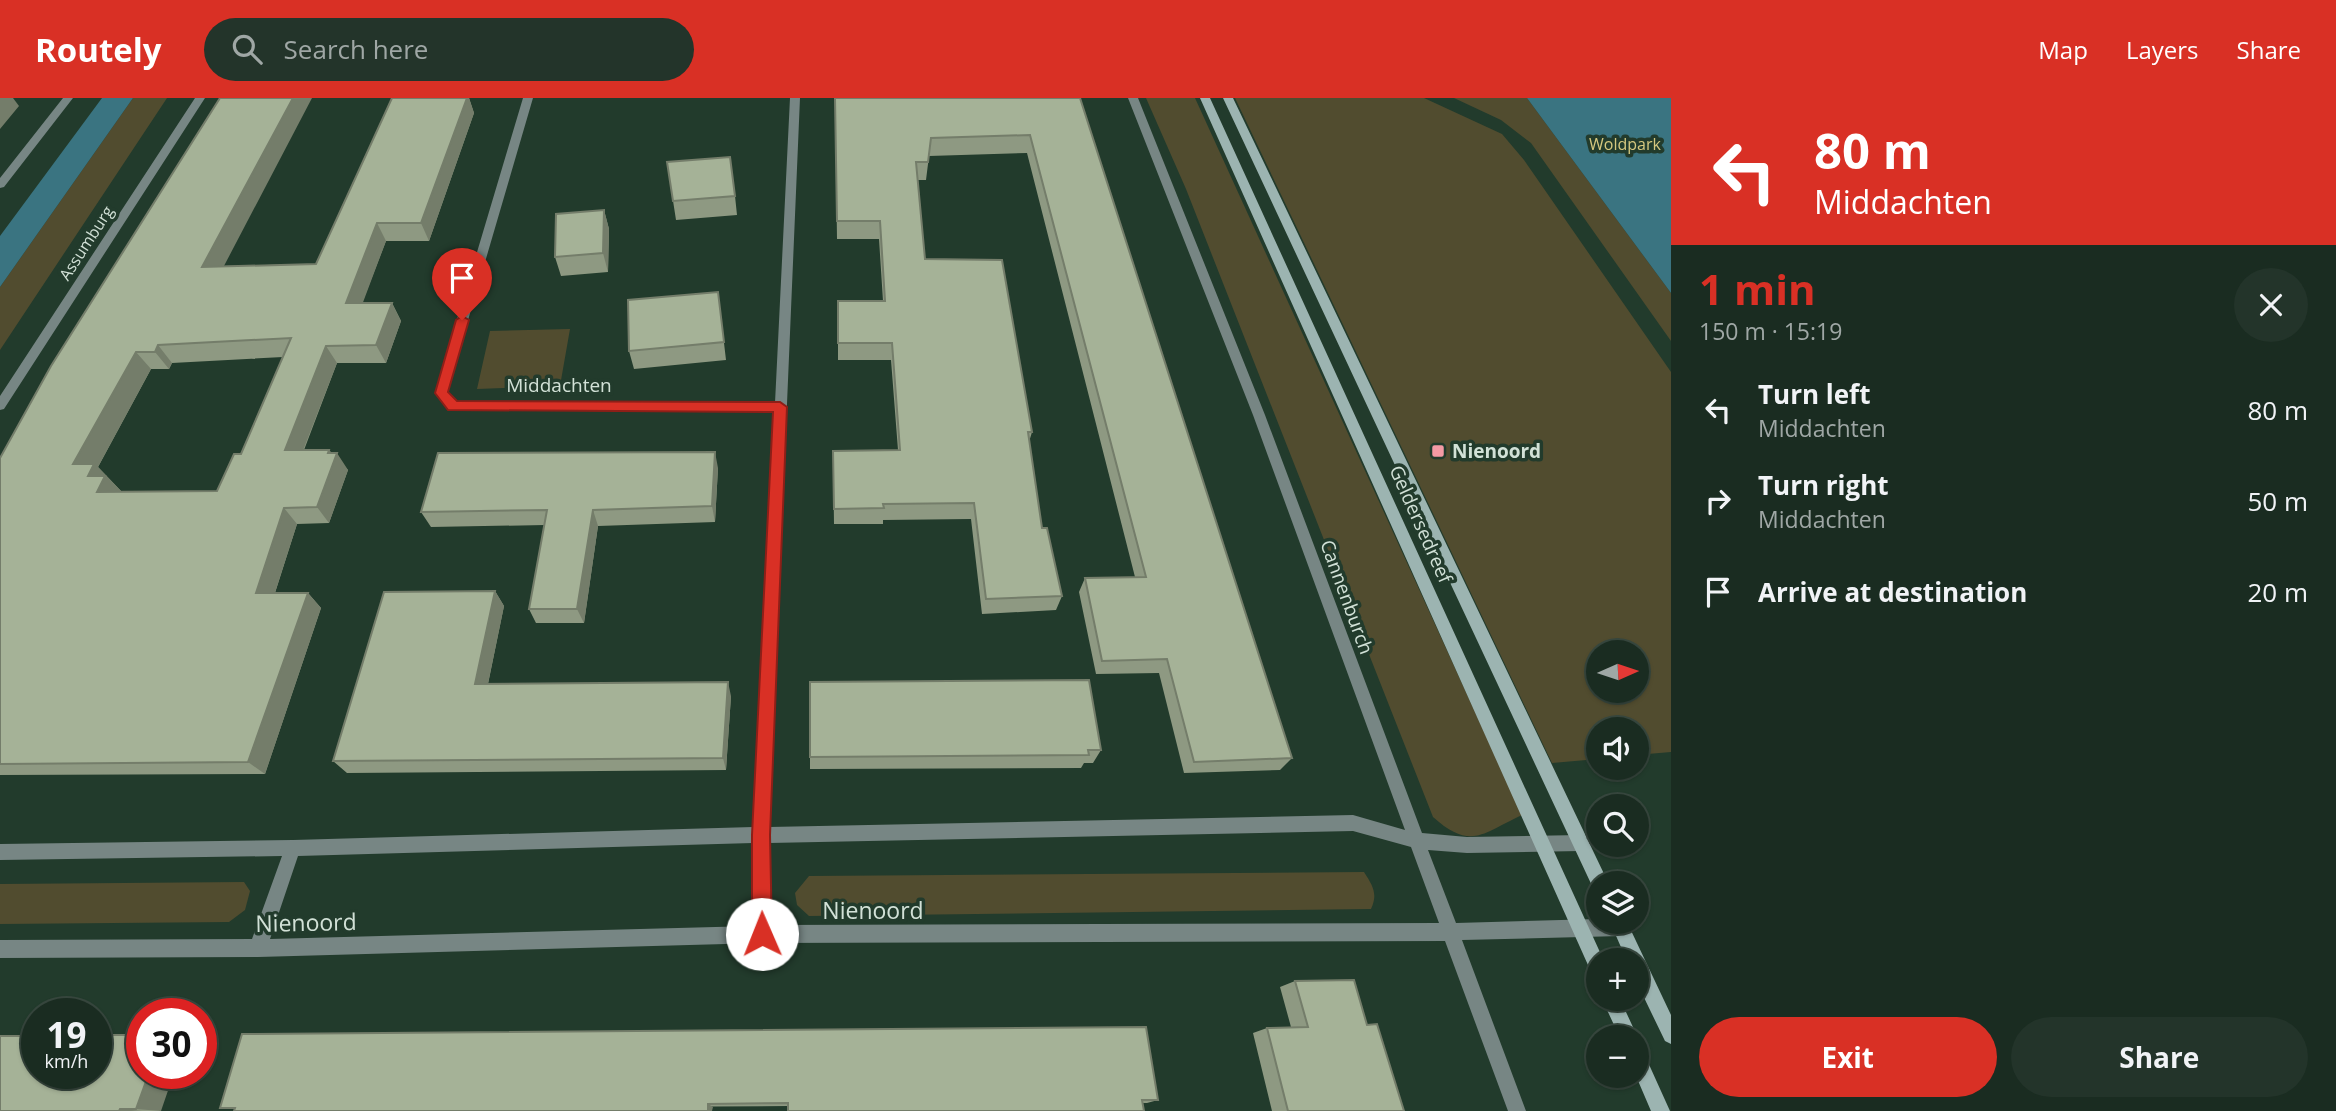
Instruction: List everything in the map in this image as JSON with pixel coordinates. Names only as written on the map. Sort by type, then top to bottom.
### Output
[{"type":"main road","name":"Geldersedreef","points":[[1206,98],[1589,948]]},
{"type":"main road","name":"Geldersedreef","points":[[1228,98],[1594,871]]},
{"type":"main road","points":[[1649,988],[1671,1035]]},
{"type":"main road","points":[[1649,1084],[1661,1111]]},
{"type":"street","points":[[0,185],[68,98]]},
{"type":"street","name":"Assumburg","points":[[0,406],[200,98]]},
{"type":"street","name":"Middachten","points":[[528,98],[441,393],[453,407],[780,407]]},
{"type":"street","points":[[762,934],[761,835],[794,98]]},
{"type":"street","name":"Cannenburch","points":[[1133,98],[1259,415],[1453,932],[1517,1111]]},
{"type":"street","points":[[0,852],[1353,824],[1417,841],[1467,845],[1581,843]]},
{"type":"street","points":[[258,947],[293,848]]},
{"type":"street","name":"Nienoord","points":[[0,949],[258,947],[762,934],[1453,932],[1586,928]]},
{"type":"shaded area","points":[[133,98],[167,98],[0,350],[0,287]]},
{"type":"shaded area","points":[[1146,98],[1195,98],[1522,815],[1487,833],[1468,836],[1457,834],[1433,817],[1186,189]]},
{"type":"shaded area","points":[[1235,98],[1424,98],[1502,134],[1524,160],[1671,372],[1671,752],[1649,754],[1649,717],[1586,717],[1586,760],[1552,763]]},
{"type":"shaded area","points":[[1454,98],[1527,98],[1671,293],[1671,341],[1531,143],[1501,120]]},
{"type":"shaded area","points":[[570,329],[560,386],[477,389],[490,331]]},
{"type":"shaded area","points":[[1364,872],[1374,890],[1371,909],[809,916],[797,905],[795,893],[809,876]]},
{"type":"shaded area","points":[[244,882],[250,891],[245,910],[229,922],[0,924],[0,884]]},
{"type":"water","points":[[102,98],[133,98],[0,287],[0,236]]},
{"type":"water","name":"Woldpark","points":[[1527,98],[1671,98],[1671,293]]},
{"type":"building","points":[[220,98],[293,98],[202,267],[316,264],[392,98],[467,98],[421,223],[377,223],[346,303],[392,303],[376,345],[326,346],[285,450],[329,450],[328,453],[337,453],[317,507],[284,508],[256,593],[308,593],[248,762],[0,764],[0,458],[51,366]],"holes":[[[291,338],[241,454],[234,454],[217,491],[97,492],[105,476],[88,476],[94,464],[73,464],[136,352],[155,352],[158,345]]]},
{"type":"building","points":[[835,98],[1080,98],[1292,758],[1194,762],[1167,659],[1102,661],[1085,578],[1146,577],[1030,135],[931,138],[928,162],[916,162],[925,259],[1002,260],[1032,432],[1028,432],[1042,528],[1047,528],[1062,596],[986,599],[974,503],[883,504],[884,508],[834,509],[833,451],[900,450],[892,343],[838,343],[838,301],[885,301],[880,221],[837,221]]},
{"type":"building","points":[[730,157],[735,196],[673,201],[667,162]]},
{"type":"building","points":[[604,210],[603,253],[555,257],[556,214]]},
{"type":"building","points":[[718,292],[724,342],[629,351],[628,300]]},
{"type":"building","points":[[715,452],[712,506],[593,510],[577,609],[529,609],[547,510],[421,512],[438,453]]},
{"type":"building","points":[[495,591],[475,684],[728,682],[723,758],[333,761],[384,592]]},
{"type":"building","points":[[1089,680],[1101,750],[1088,750],[1089,755],[810,757],[810,682]]},
{"type":"building","points":[[1354,980],[1367,1025],[1377,1024],[1404,1111],[1288,1111],[1267,1028],[1308,1027],[1295,981]]},
{"type":"building","points":[[1146,1027],[1158,1100],[1142,1100],[1144,1111],[788,1111],[788,1103],[708,1104],[708,1111],[234,1111],[235,1108],[220,1108],[242,1034]]},
{"type":"building","points":[[112,1035],[126,1035],[126,1089],[143,1089],[136,1109],[0,1111],[0,1036],[21,1036],[21,1089],[112,1089]]},
{"type":"place","name":"Nienoord","points":[[1438,451]]},
{"type":"route","points":[[462,320],[441,393],[453,407],[780,407],[761,835],[762,934]]}]
